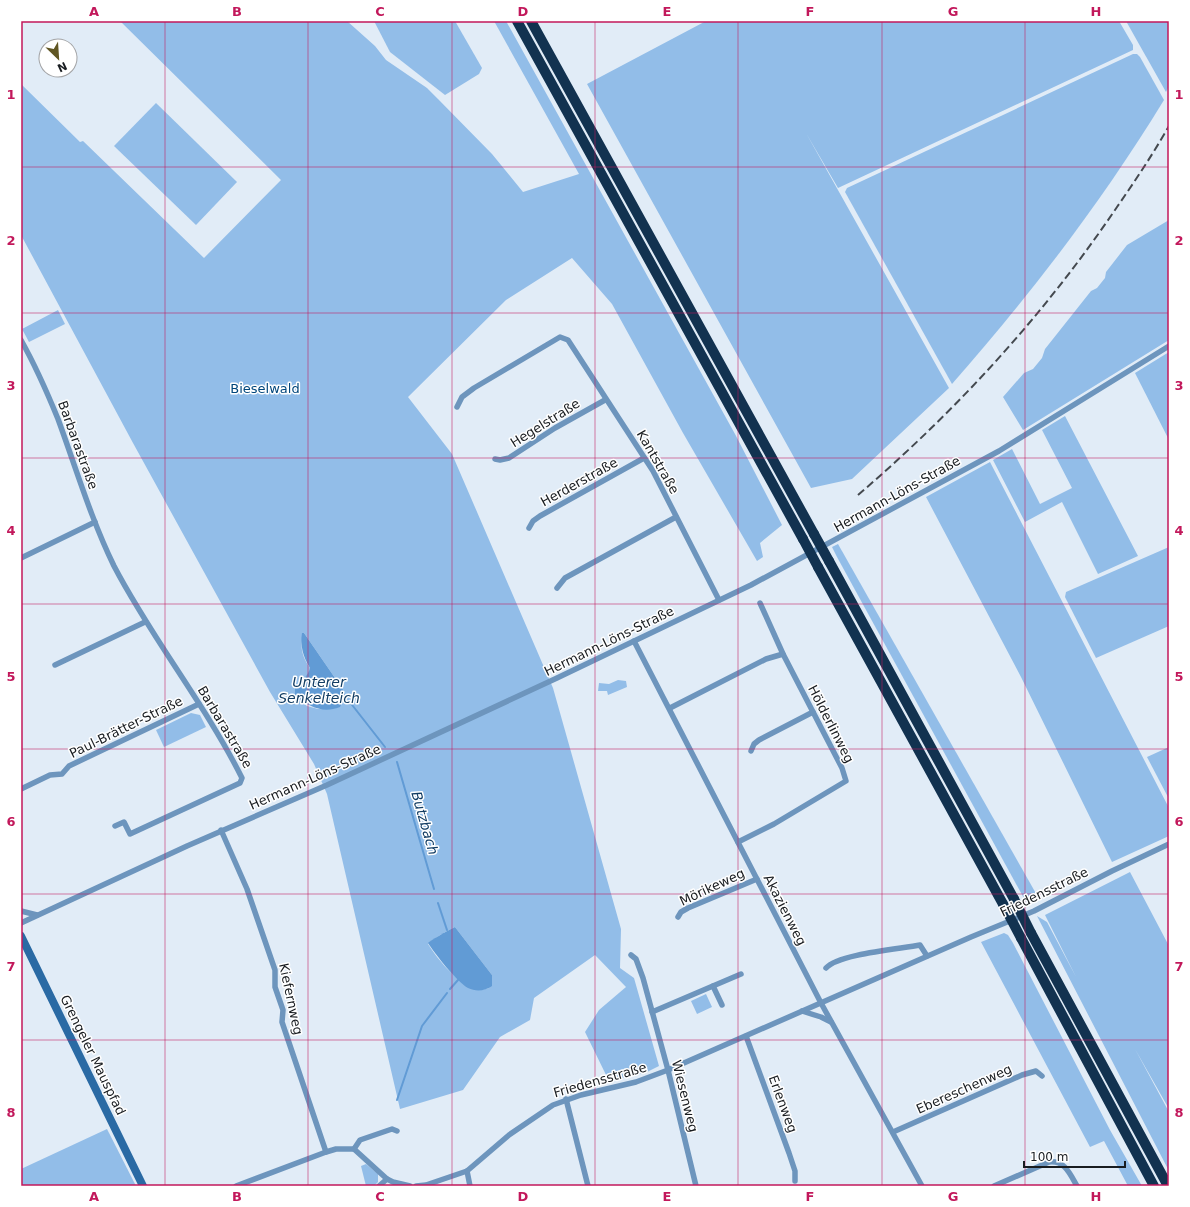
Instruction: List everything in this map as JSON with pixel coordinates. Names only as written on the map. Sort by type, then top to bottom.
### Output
[{"type":"highway","points":[[517,21],[1003,904],[1154,1186]]},
{"type":"highway","points":[[532,21],[1014,899],[1168,1186]]},
{"type":"main road","name":"Grengeler Mauspfad","points":[[21,936],[143,1186]]},
{"type":"street","name":"Kantstraße","points":[[457,407],[462,398],[500,371],[560,337],[568,340],[605,400],[644,458],[719,600]]},
{"type":"street","name":"Barbarastraße","points":[[21,340],[57,417],[95,522],[114,565],[145,622],[226,746],[242,778],[240,783],[130,834],[124,822],[115,826]]},
{"type":"street","name":"Hermann-Löns-Straße","points":[[21,923],[221,830],[327,785],[719,600],[833,541],[994,454],[1169,346]]},
{"type":"street","name":"Hegelstraße","points":[[495,459],[500,460],[509,458],[546,434],[605,400]]},
{"type":"street","name":"Herderstraße","points":[[528,528],[533,521],[540,516],[644,458]]},
{"type":"street","points":[[557,588],[565,578],[676,517]]},
{"type":"street","points":[[21,558],[95,522]]},
{"type":"street","name":"Hölderlinweg","points":[[738,842],[774,824],[846,781],[842,768],[783,654],[760,604]]},
{"type":"street","points":[[55,665],[145,622]]},
{"type":"street","name":"Akazienweg","points":[[634,641],[670,708],[821,1003],[922,1186]]},
{"type":"street","points":[[670,708],[766,658],[783,654]]},
{"type":"street","name":"Paul-Brätter-Straße","points":[[21,790],[50,775],[62,774],[69,766],[199,704]]},
{"type":"street","points":[[751,751],[754,744],[760,740],[813,712]]},
{"type":"street","name":"Kiefernweg","points":[[221,830],[247,889],[275,970],[276,987],[283,1010],[282,1022],[326,1152]]},
{"type":"street","name":"Friedensstraße","points":[[416,1186],[426,1185],[468,1171],[508,1135],[552,1105],[566,1099],[623,1086],[668,1070],[927,956],[1034,911],[1112,870],[1169,844]]},
{"type":"street","name":"Mörikeweg","points":[[678,917],[681,912],[688,908],[757,879]]},
{"type":"street","points":[[21,911],[37,915]]},
{"type":"street","points":[[826,968],[830,963],[850,957],[920,945],[927,956]]},
{"type":"street","name":"Wiesenweg","points":[[631,954],[636,959],[640,967],[668,1070],[696,1186]]},
{"type":"street","points":[[652,1012],[741,974]]},
{"type":"street","points":[[713,986],[722,1005]]},
{"type":"street","points":[[802,1011],[821,1017],[832,1023]]},
{"type":"street","name":"Erlenweg","points":[[746,1036],[789,1153],[795,1172],[795,1181]]},
{"type":"street","name":"Ebereschenweg","points":[[893,1132],[1022,1075],[1036,1071],[1042,1076]]},
{"type":"street","points":[[566,1099],[588,1186]]},
{"type":"street","points":[[354,1149],[360,1140],[395,1130]]},
{"type":"street","points":[[236,1186],[336,1149],[354,1149],[388,1179],[393,1182],[410,1186]]},
{"type":"street","points":[[994,1186],[1049,1162],[1055,1162],[1066,1167],[1078,1186]]},
{"type":"street","points":[[468,1171],[470,1186]]},
{"type":"street","points":[[379,1186],[388,1179]]},
{"type":"green space","name":"Bieselwald","points":[[120,21],[347,21],[375,46],[386,60],[427,88],[492,154],[523,192],[579,174],[494,21],[506,21],[735,434],[782,525],[760,543],[763,557],[757,561],[683,433],[612,304],[572,258],[506,300],[408,397],[452,454],[553,688],[621,929],[620,968],[634,978],[659,1066],[647,1072],[609,1081],[585,1032],[599,1010],[626,987],[595,955],[534,998],[530,1020],[500,1037],[463,1090],[400,1109],[327,794],[314,764],[270,692],[21,235],[21,84],[80,142],[83,141],[204,258],[281,180]],"holes":[[[304,633],[344,691],[344,697],[336,708],[318,709],[307,706],[295,697],[296,687],[309,673],[310,668],[302,651],[302,637]],[[455,927],[492,975],[489,988],[480,989],[463,982],[446,967],[428,944]]]},
{"type":"green space","points":[[374,21],[455,21],[482,68],[479,74],[445,95],[390,52]]},
{"type":"green space","points":[[706,21],[1119,21],[1133,45],[1133,50],[838,188],[806,133],[949,388],[852,479],[811,488],[587,84]]},
{"type":"green space","points":[[1126,21],[1169,21],[1169,86],[1166,92]]},
{"type":"green space","points":[[1133,54],[1137,54],[1140,57],[1164,100],[1115,175],[1064,247],[1010,316],[952,384],[845,192],[847,188]]},
{"type":"green space","points":[[156,103],[237,182],[196,225],[114,146]]},
{"type":"green space","points":[[1169,220],[1169,340],[1023,430],[1003,397],[1024,373],[1033,369],[1042,358],[1045,349],[1091,291],[1097,288],[1105,278],[1106,272],[1127,245]]},
{"type":"green space","points":[[58,310],[65,324],[29,342],[22,329]]},
{"type":"green space","points":[[1169,352],[1169,440],[1135,373]]},
{"type":"green space","points":[[1065,416],[1138,556],[1098,574],[1062,502],[1025,522],[993,460],[1012,449],[1040,504],[1072,488],[1042,430]]},
{"type":"green space","points":[[990,462],[1169,808],[1169,836],[1112,862],[1021,677],[926,497]]},
{"type":"green space","points":[[838,544],[1038,897],[1026,902],[837,557],[832,547]]},
{"type":"green space","points":[[1169,547],[1169,626],[1096,658],[1065,597],[1066,592]]},
{"type":"green space","points":[[618,680],[626,681],[627,687],[608,695],[607,691],[598,691],[599,683],[609,684]]},
{"type":"green space","points":[[191,713],[200,715],[206,727],[164,747],[156,730]]},
{"type":"green space","points":[[1169,747],[1169,799],[1147,757]]},
{"type":"green space","points":[[1130,872],[1169,946],[1169,1109],[1135,1049],[1169,1112],[1169,1171],[1037,916],[1047,922],[1076,977],[1045,915]]},
{"type":"green space","points":[[1004,933],[1008,935],[1013,943],[1110,1130],[1142,1186],[1128,1186],[1104,1141],[1090,1147],[981,942]]},
{"type":"green space","points":[[706,994],[712,1007],[697,1014],[691,1001]]},
{"type":"green space","points":[[107,1129],[136,1186],[21,1186],[21,1169]]},
{"type":"green space","points":[[366,1164],[378,1174],[378,1182],[374,1186],[366,1186],[361,1166]]},
{"type":"water","name":"Unterer Senkelteich","points":[[302,633],[304,633],[344,691],[345,696],[340,707],[327,710],[316,708],[295,697],[295,687],[306,676],[310,668],[303,651],[301,642]]},
{"type":"water","points":[[455,927],[492,975],[492,986],[489,988],[477,990],[463,985],[446,967],[428,943]]},
{"type":"waterway","name":"Butzbach","points":[[349,701],[385,747]]},
{"type":"waterway","name":"Butzbach","points":[[397,762],[434,889]]},
{"type":"waterway","name":"Butzbach","points":[[438,903],[447,930]]},
{"type":"waterway","name":"Butzbach","points":[[450,989],[458,980]]},
{"type":"waterway","name":"Butzbach","points":[[397,1100],[422,1026],[447,993]]},
{"type":"railway","points":[[858,495],[895,463],[964,395],[1029,323],[1060,286],[1089,247],[1157,147],[1169,126]]}]
